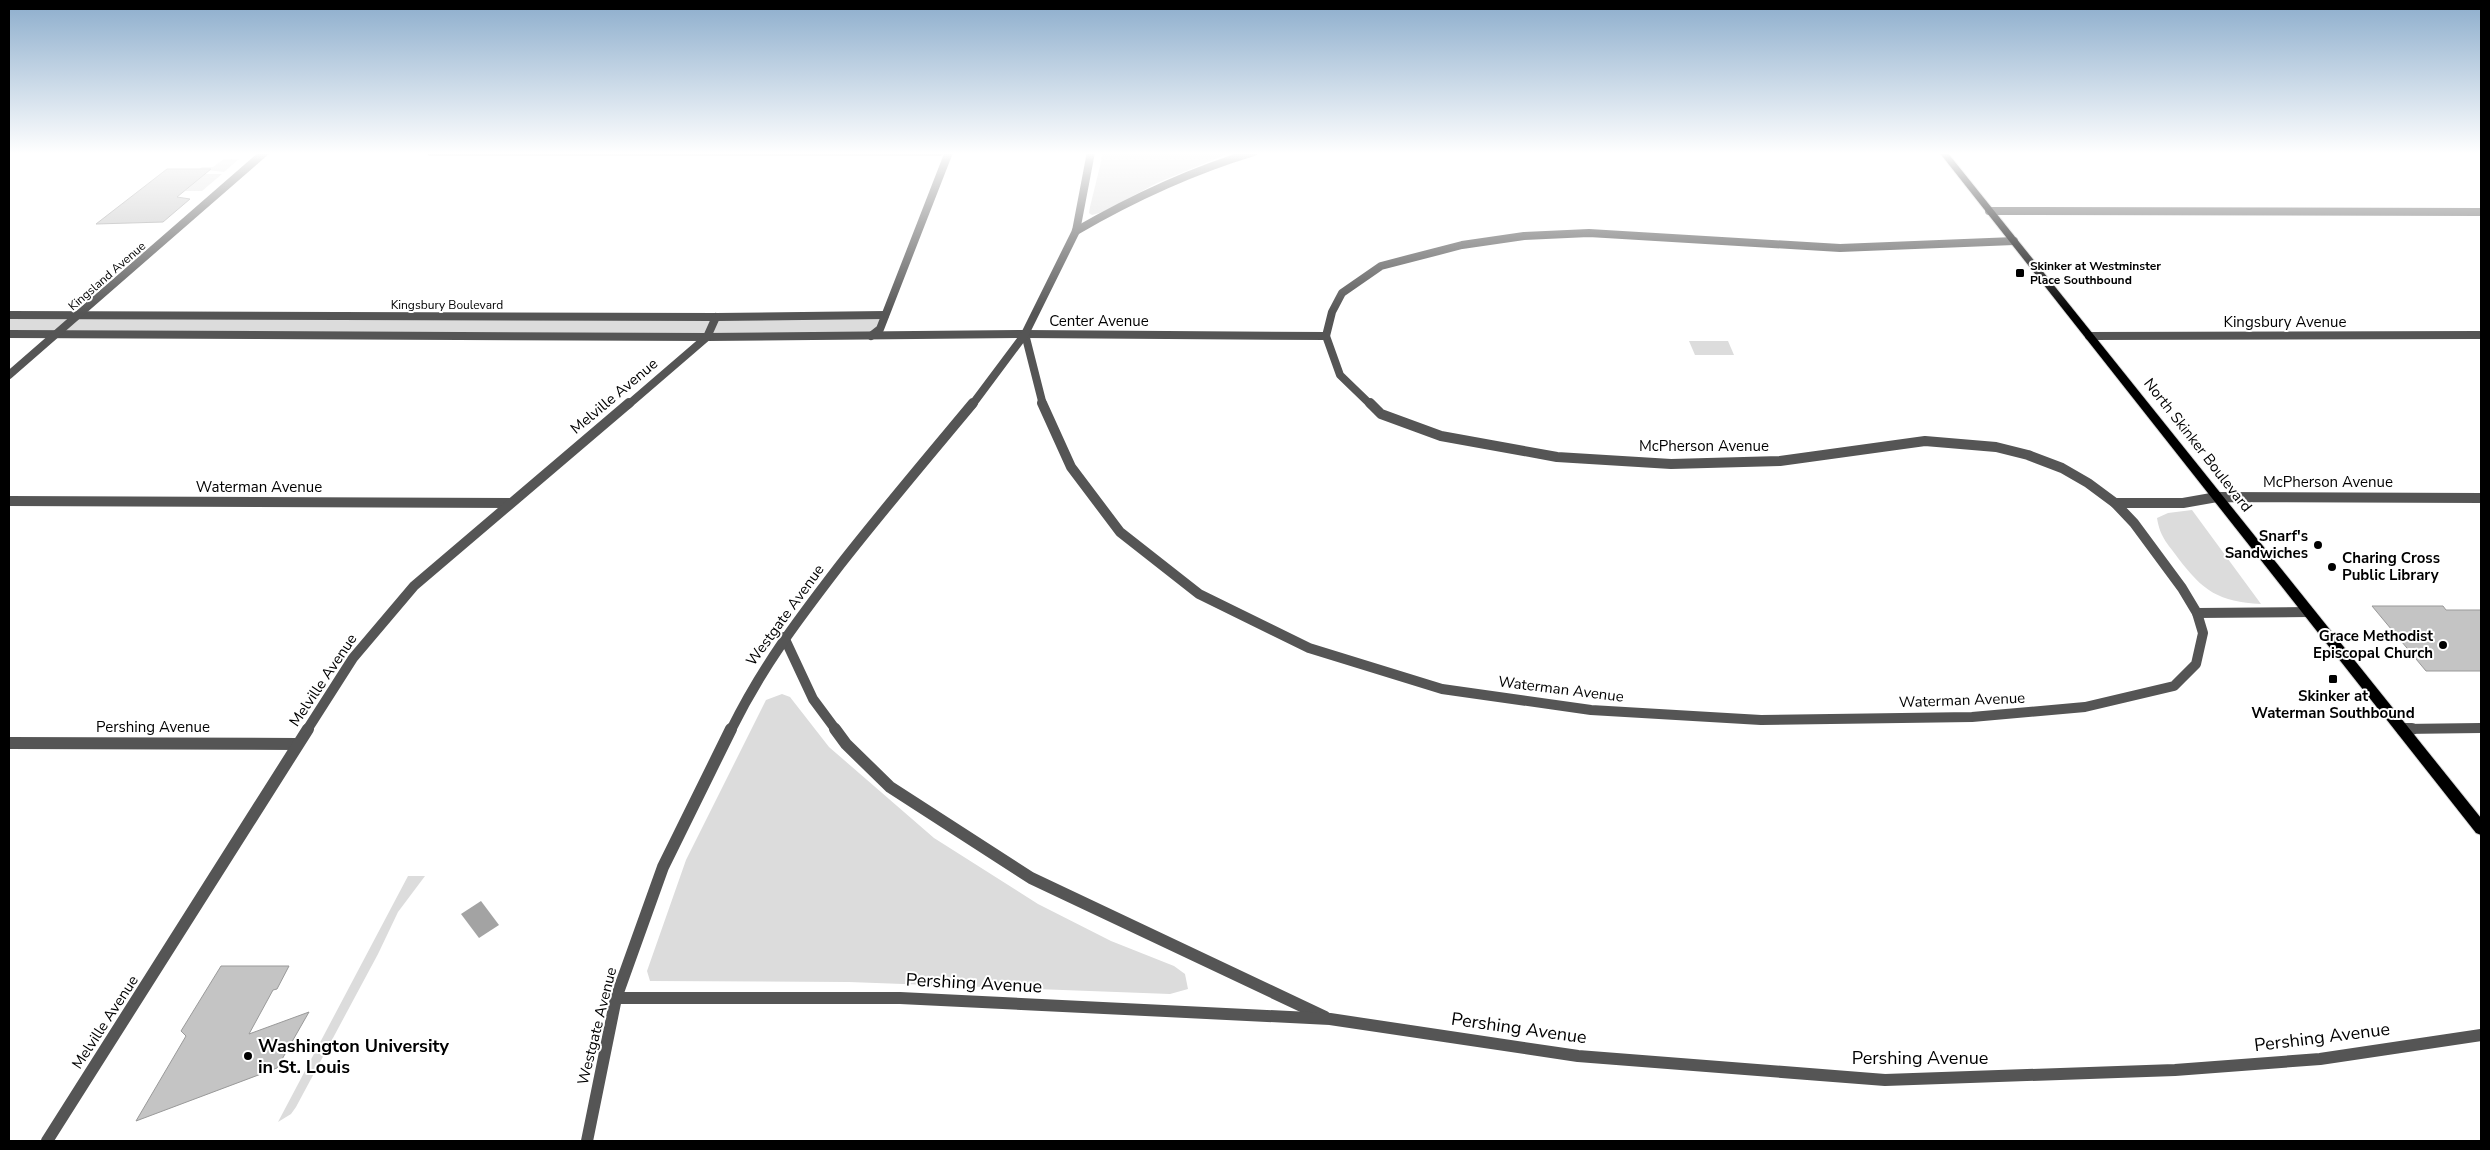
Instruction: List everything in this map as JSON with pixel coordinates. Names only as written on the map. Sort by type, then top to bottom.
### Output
[{"type":"main road","name":"North Skinker Boulevard","points":[[1984,206],[2481,830]]},
{"type":"street","name":"Kingsland Avenue","points":[[9,376],[204,206]]},
{"type":"street","points":[[9,334],[707,338],[871,336],[880,329],[929,206]]},
{"type":"street","name":"Westgate Avenue","points":[[587,1141],[616,998],[663,867],[752,687],[784,637],[890,501],[976,400],[1025,334],[1076,231],[1081,206]]},
{"type":"street","points":[[1076,231],[1119,206]]},
{"type":"street","points":[[1989,212],[2481,212]]},
{"type":"street","points":[[1326,336],[1332,312],[1342,293],[1381,266],[1462,245],[1524,236],[1589,233],[1840,248],[2014,241]]},
{"type":"street","name":"Kingsbury Boulevard","points":[[9,315],[716,317],[886,315]]},
{"type":"street","name":"Melville Avenue","points":[[47,1141],[353,658],[414,586],[707,338],[716,317]]},
{"type":"street","name":"Center Avenue","points":[[871,336],[1025,334],[1326,336]]},
{"type":"street","name":"Waterman Avenue","points":[[1025,334],[1041,400],[1071,467],[1120,532],[1200,594],[1309,648],[1442,689],[1591,710],[1761,720],[1972,717],[2085,706],[2174,686],[2196,664],[2203,633],[2197,613],[2158,554]]},
{"type":"street","name":"Kingsbury Avenue","points":[[2089,336],[2481,335]]},
{"type":"street","name":"McPherson Avenue","points":[[1326,336],[1340,375],[1381,414],[1440,436],[1557,457],[1671,464],[1780,461],[1926,441],[1961,442],[2028,455],[2062,468],[2088,483],[2115,503],[2134,523],[2158,554]]},
{"type":"street","name":"McPherson Avenue","points":[[2115,503],[2183,503],[2217,497],[2481,498]]},
{"type":"street","name":"Waterman Avenue","points":[[9,502],[510,503]]},
{"type":"street","points":[[2197,613],[2233,611],[2309,612]]},
{"type":"street","name":"Pershing Avenue","points":[[784,637],[813,699],[846,744],[890,787],[1031,878],[1330,1019]]},
{"type":"street","points":[[2402,729],[2481,728]]},
{"type":"street","name":"Pershing Avenue","points":[[9,743],[297,744]]},
{"type":"street","name":"Pershing Avenue","points":[[616,998],[900,998],[1330,1019],[1578,1056],[1885,1080],[2175,1070],[2320,1059],[2481,1035]]},
{"type":"shaded area","points":[[1115,206],[1092,215],[1089,213],[1090,207]]},
{"type":"shaded area","points":[[9,315],[885,315],[871,336],[9,334]]},
{"type":"shaded area","points":[[1689,341],[1728,341],[1734,355],[1695,355]]},
{"type":"shaded area","points":[[2192,510],[2261,604],[2234,601],[2213,593],[2196,579],[2167,544],[2160,530],[2157,518],[2168,513]]},
{"type":"shaded area","points":[[782,694],[790,697],[829,747],[934,838],[1038,904],[1111,941],[1174,966],[1185,974],[1188,989],[1170,994],[849,982],[650,981],[647,971],[686,860],[766,700]]},
{"type":"shaded area","points":[[408,876],[425,876],[398,912],[378,954],[296,1107],[291,1114],[278,1122]]},
{"type":"shaded area","points":[[481,901],[499,925],[479,938],[461,914]]},
{"type":"building","points":[[120,206],[182,206],[163,222],[96,224]]},
{"type":"building","name":"Grace Methodist Episcopal Church","points":[[2372,606],[2443,606],[2446,610],[2481,610],[2481,671],[2426,671]]},
{"type":"building","points":[[221,966],[289,966],[277,989],[273,990],[249,1034],[309,1012],[277,1068],[136,1121],[186,1036],[181,1031]]},
{"type":"place","name":"Skinker at Westminster Place Southbound","points":[[2020,273]]},
{"type":"place","name":"Snarf's Sandwiches","points":[[2318,545]]},
{"type":"place","name":"Charing Cross Public Library","points":[[2332,567]]},
{"type":"place","name":"Grace Methodist Episcopal Church","points":[[2443,645]]},
{"type":"place","name":"Skinker at Waterman Southbound","points":[[2333,679]]},
{"type":"place","name":"Washington University in St. Louis","points":[[248,1056]]}]
